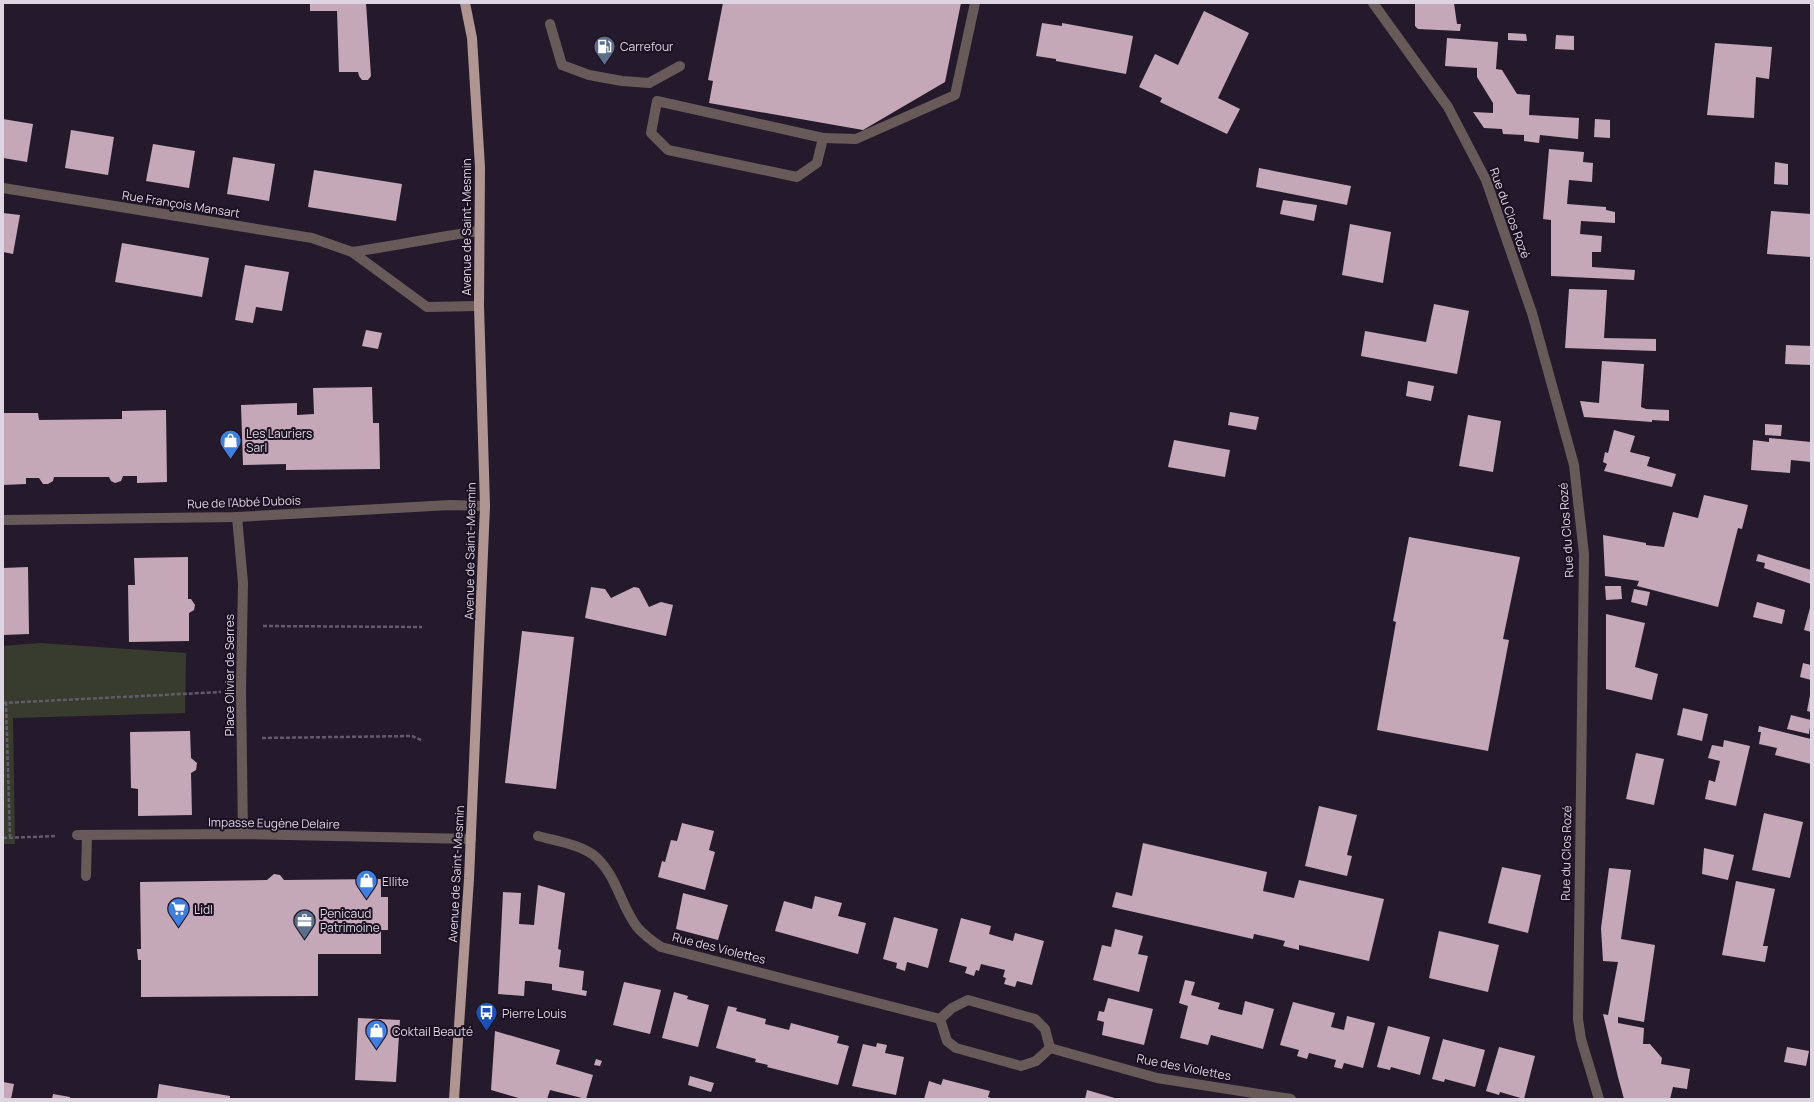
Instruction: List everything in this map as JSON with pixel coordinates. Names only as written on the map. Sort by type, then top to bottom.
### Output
[{"type":"main road","name":"Avenue de Saint-Mesmin","points":[[454,1099],[471,839],[485,506],[479,306],[480,167],[472,38],[465,3]]},
{"type":"street","points":[[823,138],[817,163],[797,177],[668,150],[651,133],[657,101],[823,138],[856,139],[955,95],[975,3]]},
{"type":"street","name":"Rue du Clos Rozé","points":[[1373,3],[1448,107],[1486,180],[1532,313],[1574,465],[1584,554],[1578,1019],[1581,1039],[1599,1099]]},
{"type":"street","points":[[550,24],[562,65],[589,75],[622,81],[649,82],[680,66]]},
{"type":"street","name":"Rue François Mansart","points":[[3,188],[312,238],[352,252],[427,308],[479,306]]},
{"type":"street","name":"Rue François Mansart","points":[[352,252],[396,246],[428,238],[479,231]]},
{"type":"street","name":"Rue de l'Abbé Dubois","points":[[3,520],[237,517],[450,506],[485,506]]},
{"type":"street","name":"Place Olivier de Serres","points":[[237,517],[243,583],[241,690],[243,834]]},
{"type":"street","name":"Impasse Eugène Delaire","points":[[82,835],[243,834],[471,839]]},
{"type":"street","points":[[82,835],[86,876]]},
{"type":"street","name":"Rue des Violettes","points":[[538,836],[575,846],[597,858],[610,875],[637,926],[648,938],[661,946],[940,1019]]},
{"type":"street","points":[[968,1000],[1035,1019],[1045,1029],[1050,1048],[1036,1061],[1021,1066],[956,1048],[948,1040],[940,1019],[952,1008],[968,1000]]},
{"type":"street","name":"Rue des Violettes","points":[[1050,1048],[1158,1078],[1291,1099]]},
{"type":"path","points":[[242,625],[422,627]]},
{"type":"path","points":[[10,838],[5,702],[241,690]]},
{"type":"path","points":[[242,737],[412,736],[424,740]]},
{"type":"path","points":[[3,838],[82,835]]},
{"type":"green space","points":[[40,643],[186,653],[185,713],[13,718],[15,844],[3,844],[3,646]]},
{"type":"building","points":[[310,3],[366,3],[371,76],[368,80],[362,80],[358,72],[339,72],[337,11],[310,11]]},
{"type":"building","points":[[723,3],[961,3],[945,82],[863,130],[709,103],[713,81],[708,80]]},
{"type":"building","points":[[1415,3],[1454,3],[1457,24],[1461,24],[1460,31],[1418,29],[1415,26]]},
{"type":"building","points":[[1204,11],[1249,33],[1218,98],[1240,109],[1227,134],[1160,102],[1162,98],[1139,87],[1155,54],[1178,65]]},
{"type":"building","points":[[1042,23],[1062,26],[1062,23],[1133,36],[1126,74],[1036,56]]},
{"type":"building","points":[[1508,33],[1526,34],[1527,41],[1508,40]]},
{"type":"building","points":[[1556,35],[1574,36],[1574,50],[1555,49]]},
{"type":"building","points":[[1447,38],[1498,42],[1496,69],[1502,70],[1517,94],[1530,95],[1529,115],[1579,118],[1578,139],[1540,135],[1539,143],[1524,141],[1524,135],[1503,134],[1502,129],[1484,128],[1473,112],[1493,113],[1493,103],[1477,77],[1477,68],[1445,66]]},
{"type":"building","points":[[1715,43],[1772,47],[1769,79],[1756,77],[1754,118],[1707,115]]},
{"type":"building","points":[[3,119],[33,124],[27,162],[3,158]]},
{"type":"building","points":[[1595,119],[1610,120],[1610,138],[1594,137]]},
{"type":"building","points":[[71,130],[114,137],[108,175],[65,168]]},
{"type":"building","points":[[153,144],[195,151],[189,188],[146,181]]},
{"type":"building","points":[[1549,149],[1584,152],[1583,162],[1593,163],[1592,182],[1569,180],[1567,204],[1606,207],[1606,210],[1615,212],[1615,223],[1581,221],[1580,234],[1602,236],[1601,252],[1592,252],[1592,267],[1635,270],[1634,280],[1551,276],[1551,220],[1543,219]]},
{"type":"building","points":[[233,157],[275,164],[269,201],[227,194]]},
{"type":"building","points":[[1775,162],[1788,164],[1788,185],[1774,184]]},
{"type":"building","points":[[1259,168],[1351,186],[1347,205],[1256,187]]},
{"type":"building","points":[[314,170],[402,184],[396,221],[308,207]]},
{"type":"building","points":[[1283,200],[1317,205],[1314,221],[1280,214]]},
{"type":"building","points":[[1771,211],[1811,214],[1811,257],[1767,254]]},
{"type":"building","points":[[3,213],[20,215],[13,254],[3,252]]},
{"type":"building","points":[[1350,224],[1391,232],[1383,283],[1342,275]]},
{"type":"building","points":[[122,243],[209,258],[202,297],[115,282]]},
{"type":"building","points":[[245,265],[289,272],[282,311],[256,307],[253,323],[235,320]]},
{"type":"building","points":[[1569,289],[1607,290],[1604,338],[1656,339],[1656,351],[1565,348]]},
{"type":"building","points":[[1434,304],[1469,311],[1457,374],[1361,356],[1365,331],[1426,342]]},
{"type":"building","points":[[366,330],[382,333],[378,349],[362,346]]},
{"type":"building","points":[[1786,345],[1811,346],[1811,365],[1785,364]]},
{"type":"building","points":[[1602,361],[1644,364],[1641,407],[1646,409],[1669,410],[1669,421],[1652,420],[1652,422],[1584,417],[1580,401],[1599,403]]},
{"type":"building","points":[[1408,381],[1434,386],[1431,401],[1406,396]]},
{"type":"building","points":[[372,387],[373,423],[379,423],[380,469],[286,470],[286,464],[243,465],[241,405],[297,403],[297,415],[314,414],[313,388]]},
{"type":"building","points":[[166,410],[167,482],[137,483],[137,476],[123,476],[121,481],[115,483],[111,481],[109,477],[54,477],[53,481],[48,484],[43,484],[39,478],[26,478],[26,484],[3,485],[3,413],[38,413],[39,420],[122,419],[122,411]]},
{"type":"building","points":[[1230,412],[1259,417],[1256,430],[1228,425]]},
{"type":"building","points":[[1468,415],[1501,421],[1493,472],[1459,466]]},
{"type":"building","points":[[1765,424],[1782,425],[1781,436],[1765,435]]},
{"type":"building","points":[[1614,430],[1635,436],[1630,452],[1650,457],[1647,466],[1676,474],[1672,487],[1604,471],[1607,464],[1603,462],[1605,452],[1608,453]]},
{"type":"building","points":[[1769,438],[1811,442],[1811,462],[1791,460],[1790,473],[1751,470],[1753,440],[1769,442]]},
{"type":"building","points":[[1174,440],[1230,450],[1225,477],[1168,467]]},
{"type":"building","points":[[1704,495],[1748,505],[1742,529],[1738,528],[1718,607],[1637,586],[1639,581],[1605,576],[1603,535],[1646,543],[1646,545],[1664,547],[1673,512],[1698,518]]},
{"type":"building","points":[[1409,537],[1520,557],[1503,639],[1509,640],[1488,751],[1377,730],[1396,622],[1393,621]]},
{"type":"building","points":[[1758,554],[1811,570],[1811,584],[1764,568],[1765,563],[1756,561]]},
{"type":"building","points":[[188,557],[188,599],[191,599],[195,605],[194,610],[189,613],[189,641],[129,642],[128,585],[135,585],[134,558]]},
{"type":"building","points":[[28,567],[29,634],[3,635],[3,568]]},
{"type":"building","points":[[1605,586],[1621,586],[1622,599],[1606,600]]},
{"type":"building","points":[[591,587],[605,589],[611,598],[634,587],[639,588],[649,607],[661,602],[673,605],[666,636],[585,618]]},
{"type":"building","points":[[1634,589],[1650,592],[1647,606],[1631,602]]},
{"type":"building","points":[[1757,602],[1785,610],[1782,624],[1753,617]]},
{"type":"building","points":[[1811,604],[1811,632],[1804,630]]},
{"type":"building","points":[[1606,614],[1645,623],[1635,667],[1658,674],[1652,700],[1606,689]]},
{"type":"building","points":[[522,631],[574,637],[556,789],[505,783]]},
{"type":"building","points":[[1803,663],[1811,665],[1811,680],[1800,677]]},
{"type":"building","points":[[1811,695],[1811,712],[1807,711]]},
{"type":"building","points":[[1683,708],[1708,714],[1702,741],[1677,735]]},
{"type":"building","points":[[1791,715],[1811,720],[1809,734],[1787,729]]},
{"type":"building","points":[[1759,726],[1811,739],[1811,764],[1775,755],[1777,748],[1759,744],[1761,732],[1758,732]]},
{"type":"building","points":[[190,731],[191,758],[197,763],[196,770],[191,773],[192,815],[138,816],[138,789],[131,788],[130,732]]},
{"type":"building","points":[[1724,740],[1750,746],[1736,806],[1705,799],[1709,780],[1715,782],[1720,761],[1708,758],[1712,745],[1723,747]]},
{"type":"building","points":[[1636,753],[1664,759],[1654,805],[1626,799]]},
{"type":"building","points":[[1319,806],[1357,815],[1347,855],[1352,856],[1347,876],[1305,866]]},
{"type":"building","points":[[1764,813],[1803,822],[1790,878],[1752,870]]},
{"type":"building","points":[[682,823],[714,831],[709,850],[715,852],[705,890],[658,877],[662,861],[665,862],[671,840],[677,841]]},
{"type":"building","points":[[1143,843],[1267,872],[1263,891],[1294,898],[1299,880],[1384,899],[1369,961],[1299,945],[1299,950],[1283,946],[1285,941],[1254,934],[1253,939],[1112,907],[1116,892],[1132,896]]},
{"type":"building","points":[[1704,848],[1734,855],[1728,880],[1702,874]]},
{"type":"building","points":[[1502,867],[1541,875],[1528,933],[1488,923]]},
{"type":"building","points":[[1609,868],[1631,870],[1621,939],[1655,945],[1644,1022],[1618,1017],[1618,1023],[1644,1028],[1643,1044],[1650,1044],[1662,1058],[1661,1064],[1690,1069],[1687,1089],[1673,1087],[1670,1099],[1624,1099],[1618,1077],[1603,1014],[1608,1015],[1618,962],[1603,961],[1601,928]]},
{"type":"building","points":[[274,874],[280,875],[284,880],[381,879],[381,897],[388,897],[388,930],[381,930],[381,954],[318,954],[318,996],[141,997],[141,960],[138,960],[137,949],[141,949],[140,882],[267,880]]},
{"type":"building","points":[[1736,881],[1775,889],[1763,946],[1768,946],[1765,962],[1722,955]]},
{"type":"building","points":[[538,885],[565,893],[558,949],[561,950],[559,967],[584,971],[582,990],[587,991],[586,996],[552,990],[552,984],[529,981],[525,981],[524,996],[498,994],[503,892],[521,893],[519,924],[534,925]]},
{"type":"building","points":[[683,893],[728,905],[718,940],[676,929]]},
{"type":"building","points":[[815,896],[842,903],[838,916],[866,923],[858,954],[775,931],[784,901],[812,909]]},
{"type":"building","points":[[894,917],[938,929],[928,968],[907,962],[905,971],[896,968],[897,963],[883,959]]},
{"type":"building","points":[[961,918],[991,926],[989,934],[1013,941],[1015,933],[1044,941],[1032,985],[1017,981],[1015,987],[1004,984],[1006,978],[1003,977],[1005,970],[981,964],[979,971],[976,970],[974,976],[965,973],[967,967],[949,962]]},
{"type":"building","points":[[1115,929],[1143,936],[1138,954],[1148,956],[1139,992],[1093,980],[1102,945],[1111,947]]},
{"type":"building","points":[[1439,931],[1499,945],[1488,992],[1429,978]]},
{"type":"building","points":[[1185,980],[1195,982],[1191,995],[1220,1003],[1218,1009],[1242,1015],[1245,1001],[1274,1009],[1263,1049],[1211,1035],[1208,1045],[1180,1038],[1188,1006],[1179,1003]]},
{"type":"building","points":[[624,982],[661,990],[650,1034],[613,1025]]},
{"type":"building","points":[[674,992],[688,996],[687,999],[709,1005],[698,1047],[662,1038]]},
{"type":"building","points":[[1108,998],[1153,1009],[1144,1045],[1102,1035],[1104,1022],[1097,1020],[1099,1011],[1104,1012]]},
{"type":"building","points":[[1293,1002],[1335,1013],[1331,1027],[1344,1030],[1347,1016],[1375,1023],[1363,1068],[1344,1063],[1342,1069],[1334,1067],[1336,1060],[1309,1053],[1307,1059],[1297,1056],[1299,1050],[1280,1045]]},
{"type":"building","points":[[728,1006],[737,1008],[736,1011],[766,1019],[765,1024],[789,1030],[791,1023],[839,1036],[837,1043],[849,1046],[838,1085],[767,1067],[768,1065],[755,1062],[756,1059],[716,1048]]},
{"type":"building","points":[[358,1018],[400,1020],[396,1082],[355,1080]]},
{"type":"building","points":[[1388,1026],[1430,1037],[1420,1075],[1391,1067],[1390,1070],[1377,1067]]},
{"type":"building","points":[[495,1031],[560,1050],[556,1064],[593,1075],[586,1099],[550,1090],[547,1099],[522,1099],[491,1090]]},
{"type":"building","points":[[1443,1039],[1485,1050],[1475,1087],[1445,1079],[1444,1082],[1432,1079]]},
{"type":"building","points":[[877,1043],[887,1045],[885,1053],[904,1057],[896,1095],[852,1086],[863,1044],[876,1047]]},
{"type":"building","points":[[1499,1047],[1535,1056],[1524,1099],[1500,1092],[1499,1095],[1486,1091]]},
{"type":"building","points":[[1787,1047],[1809,1051],[1806,1066],[1784,1062]]},
{"type":"building","points":[[596,1059],[602,1061],[600,1066],[594,1065]]},
{"type":"building","points":[[690,1076],[714,1083],[711,1092],[688,1085]]},
{"type":"building","points":[[943,1079],[990,1091],[988,1097],[993,1099],[924,1099],[929,1081],[941,1085]]},
{"type":"building","points":[[3,1082],[14,1084],[11,1099],[3,1099]]},
{"type":"building","points":[[159,1084],[230,1096],[230,1099],[157,1099]]},
{"type":"building","points":[[1087,1090],[1118,1099],[1085,1099]]},
{"type":"building","points":[[53,1094],[70,1097],[70,1099],[52,1099]]},
{"type":"place","name":"Carrefour","points":[[605,66]]},
{"type":"place","name":"Les Lauriers Sarl","points":[[231,460]]},
{"type":"place","name":"Ellite","points":[[367,900]]},
{"type":"place","name":"Lidl","points":[[178,928]]},
{"type":"place","name":"Penicaud Patrimoine","points":[[305,940]]},
{"type":"place","name":"Pierre Louis","points":[[487,1032]]},
{"type":"place","name":"Coktail Beauté","points":[[377,1050]]}]
